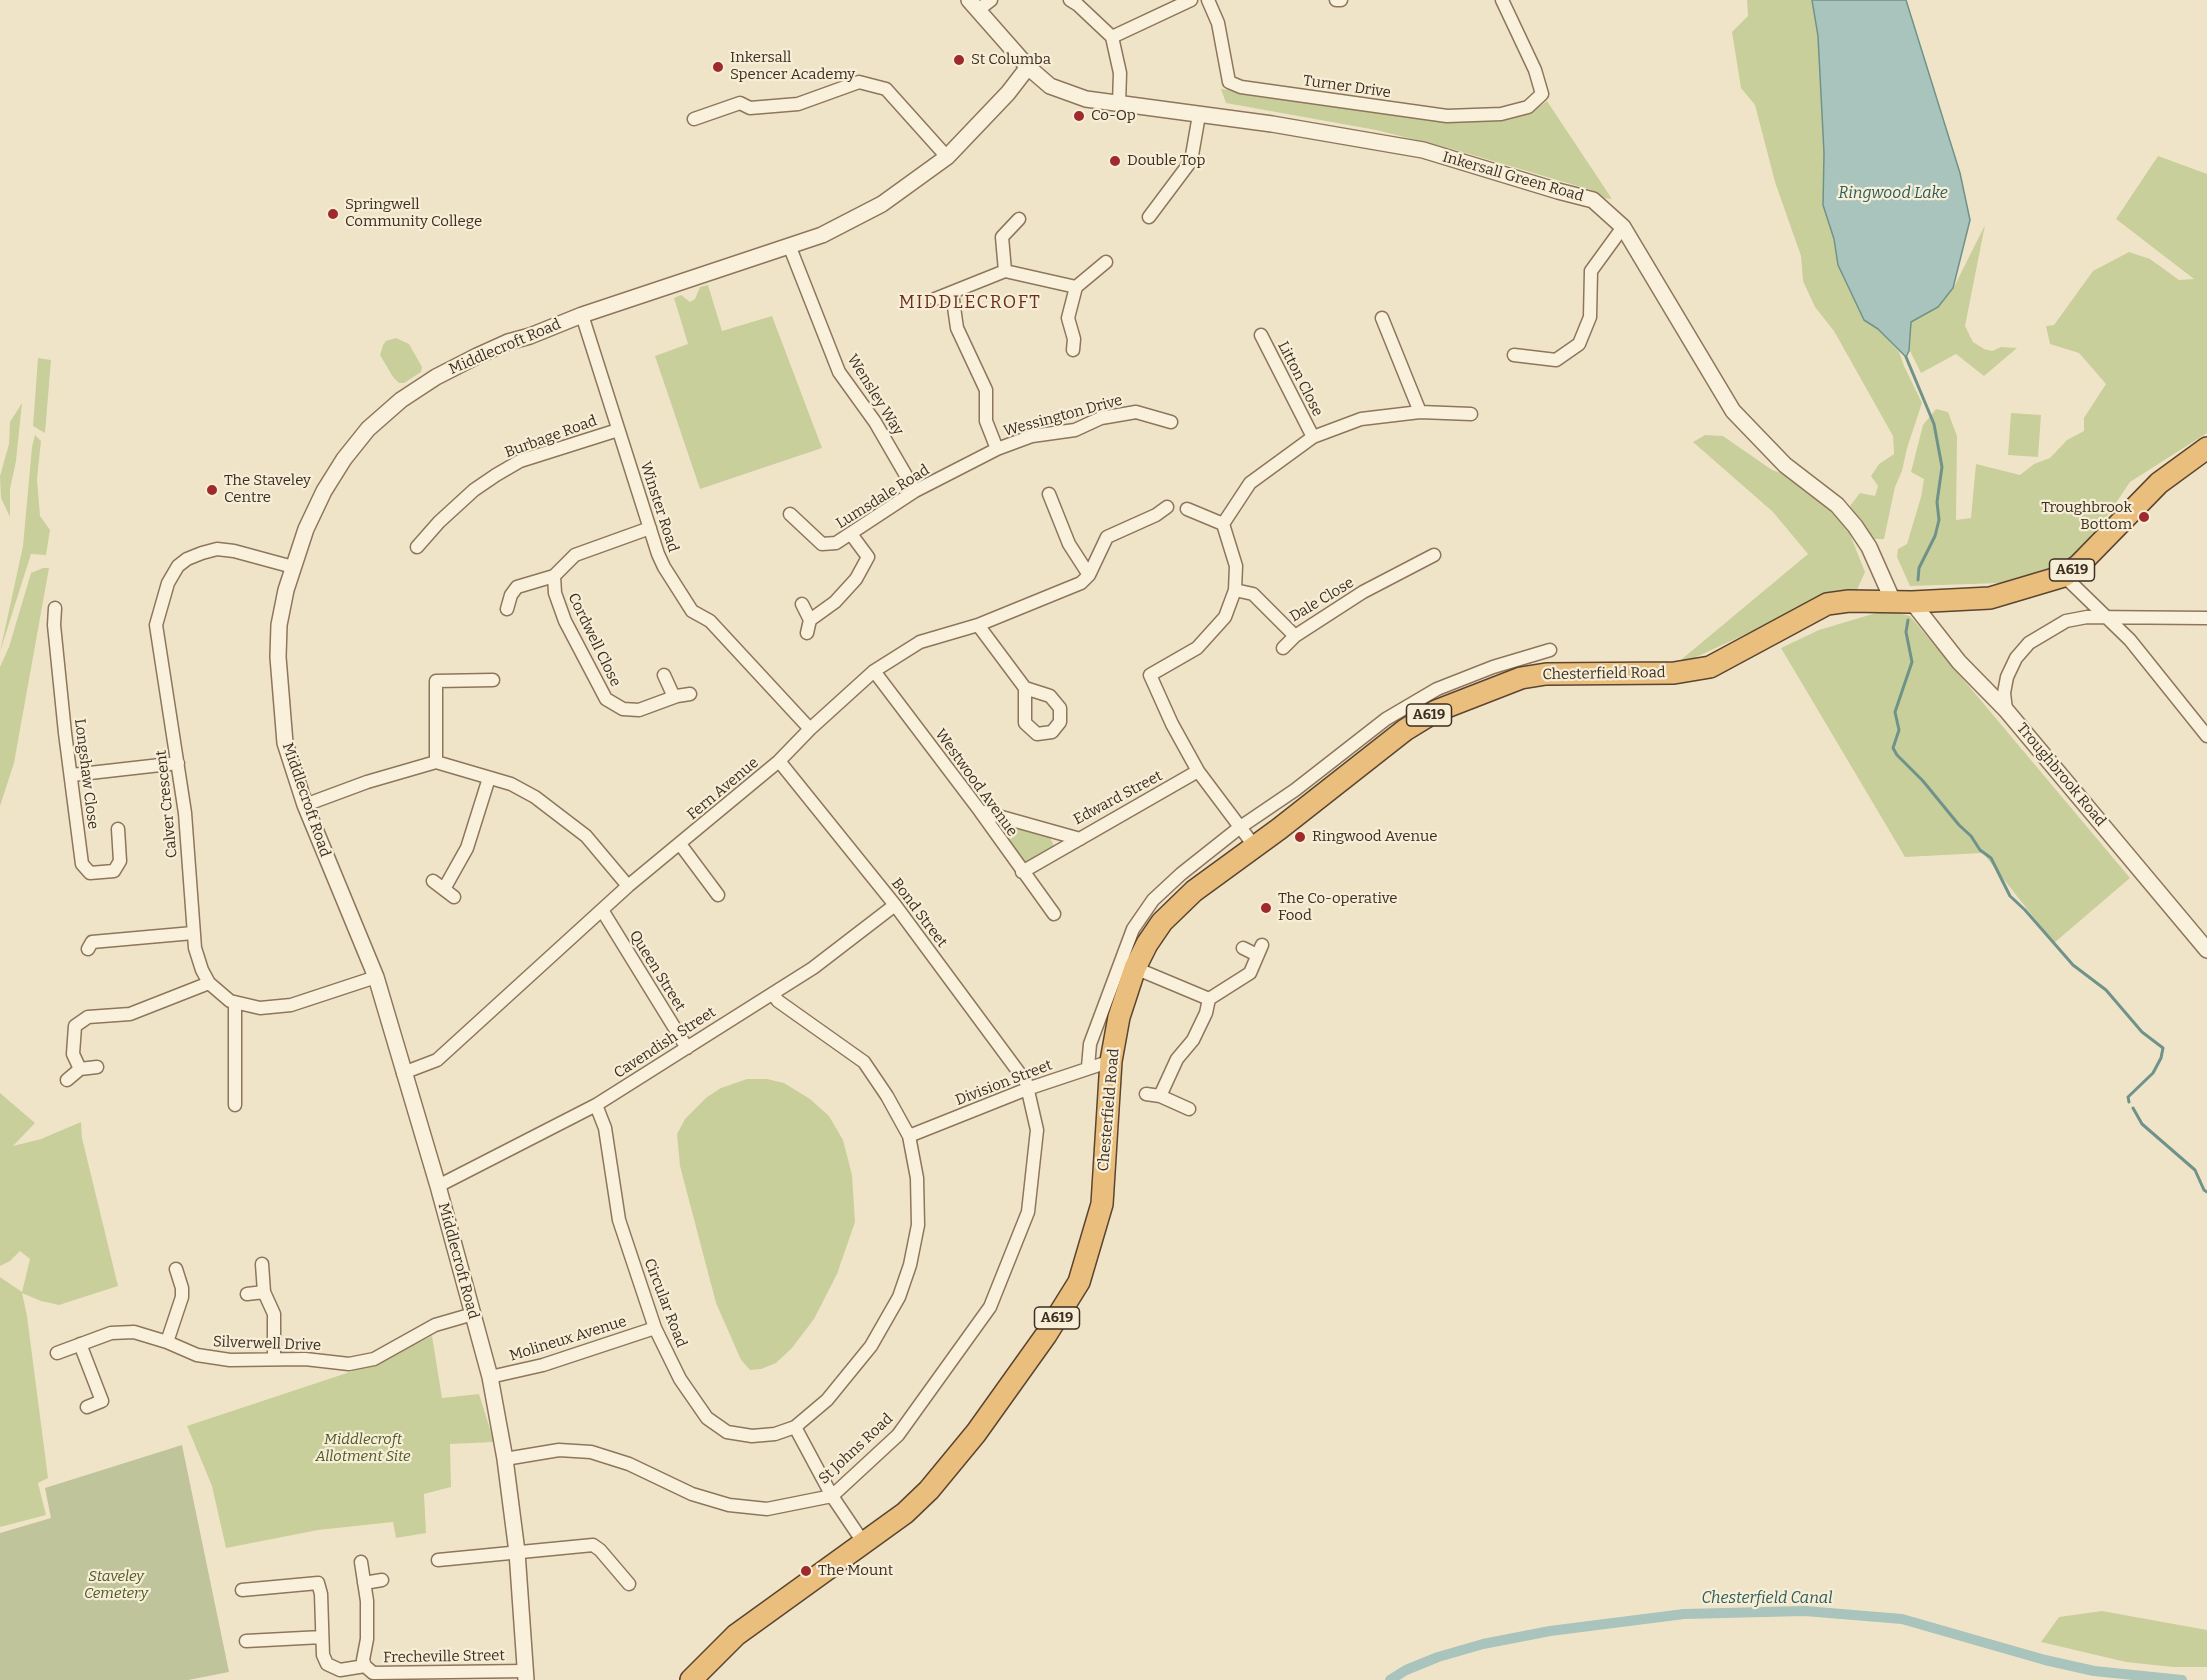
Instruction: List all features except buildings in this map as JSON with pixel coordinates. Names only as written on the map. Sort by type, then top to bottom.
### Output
[{"type":"highway","name":"A619","points":[[1903,602],[1990,598],[2064,576],[2079,566],[2159,483],[2207,448]]},
{"type":"highway","name":"Chesterfield Road","points":[[691,1680],[736,1635],[905,1513],[929,1490],[1013,1384],[1079,1282],[1102,1204],[1111,1061],[1119,1017],[1135,968],[1147,944],[1162,922],[1194,891],[1255,847],[1405,730],[1436,711],[1483,691],[1521,678],[1546,674],[1674,673],[1710,667],[1827,604],[1849,601],[1903,602]]},
{"type":"street","points":[[973,5],[991,0]]},
{"type":"street","points":[[1070,0],[1112,37],[1120,73],[1119,104]]},
{"type":"street","points":[[1112,37],[1191,0]]},
{"type":"street","name":"Turner Drive","points":[[1208,0],[1218,23],[1228,82],[1241,87],[1447,116],[1501,114],[1528,107],[1542,94],[1535,70],[1502,0]]},
{"type":"street","points":[[1336,0],[1341,0]]},
{"type":"street","name":"Inkersall Green Road","points":[[973,5],[1028,67],[1050,86],[1086,99],[1272,124],[1422,150],[1593,200],[1623,226],[1733,411],[1785,465],[1837,505],[1855,526],[1903,602]]},
{"type":"street","name":"Middlecroft Road","points":[[526,1675],[517,1552],[505,1459],[490,1377],[438,1186],[376,977],[305,805],[285,743],[278,657],[279,625],[293,567],[306,529],[324,491],[344,459],[368,429],[401,400],[436,377],[477,356],[582,315],[822,235],[882,204],[947,157],[1008,93],[1028,67]]},
{"type":"street","points":[[694,119],[740,102],[750,108],[798,104],[859,82],[886,89],[947,157]]},
{"type":"street","points":[[1149,217],[1191,161],[1199,114]]},
{"type":"street","points":[[1005,271],[1002,237],[1019,219]]},
{"type":"street","points":[[1514,355],[1556,360],[1579,344],[1590,317],[1592,271],[1623,226]]},
{"type":"street","name":"Wensley Way","points":[[789,245],[839,372],[875,422],[915,491]]},
{"type":"street","points":[[1073,350],[1074,339],[1068,318],[1076,287],[1106,262]]},
{"type":"street","points":[[935,299],[1005,271],[1076,287]]},
{"type":"street","points":[[952,293],[957,328],[986,390],[987,421],[997,449]]},
{"type":"street","name":"Winster Road","points":[[582,315],[664,567],[692,612],[710,621],[810,729]]},
{"type":"street","points":[[1382,318],[1420,412]]},
{"type":"street","name":"Litton Close","points":[[1261,335],[1313,437]]},
{"type":"street","name":"Wessington Drive","points":[[997,449],[1032,436],[1075,430],[1101,418],[1136,412],[1171,422]]},
{"type":"street","points":[[1223,524],[1250,483],[1313,437],[1361,419],[1420,412],[1471,414]]},
{"type":"street","name":"Burbage Road","points":[[417,547],[474,490],[520,461],[618,430]]},
{"type":"street","name":"Lumsdale Road","points":[[790,514],[822,544],[836,543],[915,491],[997,449]]},
{"type":"street","points":[[1049,494],[1069,544],[1089,574]]},
{"type":"street","points":[[1089,574],[1107,537],[1156,515],[1167,507]]},
{"type":"street","points":[[1187,509],[1223,524]]},
{"type":"street","points":[[1223,524],[1236,566],[1235,590],[1225,617],[1197,648],[1150,675],[1172,724],[1198,771],[1255,847]]},
{"type":"street","points":[[507,609],[511,595],[518,587],[554,576],[575,555],[650,528]]},
{"type":"street","points":[[810,620],[842,595],[856,579],[868,557],[851,534]]},
{"type":"street","name":"Calver Crescent","points":[[293,567],[217,549],[187,559],[178,566],[168,583],[156,625],[185,813],[193,933],[202,970],[209,983],[230,1002],[260,1008],[291,1005],[376,977]]},
{"type":"street","name":"Dale Close","points":[[1235,590],[1253,594],[1295,636],[1363,592],[1434,555]]},
{"type":"street","name":"Fern Avenue","points":[[403,1073],[436,1059],[628,886],[779,761],[874,670],[920,642],[978,625],[1081,583],[1089,574]]},
{"type":"street","name":"Cordwell Close","points":[[554,576],[555,593],[566,621],[606,699],[623,709],[639,710],[674,697],[690,694]]},
{"type":"street","points":[[2064,576],[2130,640],[2207,736]]},
{"type":"street","name":"Troughbrook Road","points":[[1903,602],[2006,710],[2207,950]]},
{"type":"street","points":[[802,604],[810,620],[807,633]]},
{"type":"street","name":"Longshaw Close","points":[[55,608],[54,625],[64,722],[82,864],[90,873],[114,871],[120,861],[118,829]]},
{"type":"street","points":[[2006,710],[2004,693],[2007,677],[2016,658],[2029,643],[2066,621],[2087,617],[2207,618]]},
{"type":"street","points":[[978,625],[1024,688]]},
{"type":"street","points":[[1283,648],[1295,636]]},
{"type":"street","name":"Chesterfield Road","points":[[1088,1067],[1090,1044],[1133,929],[1153,900],[1239,828],[1294,790],[1386,718],[1437,689],[1493,667],[1550,650]]},
{"type":"street","name":"Westwood Avenue","points":[[874,670],[1054,914]]},
{"type":"street","points":[[664,675],[674,697]]},
{"type":"street","points":[[436,762],[436,681],[493,680]]},
{"type":"street","name":"Bond Street","points":[[779,761],[895,905],[1026,1082],[1027,1089]]},
{"type":"street","points":[[305,805],[367,782],[436,762],[519,788],[586,836],[628,886]]},
{"type":"street","points":[[72,775],[178,763]]},
{"type":"street","name":"Edward Street","points":[[980,811],[1080,839],[1198,771]]},
{"type":"street","points":[[433,880],[449,893],[467,848],[489,778]]},
{"type":"street","points":[[1022,872],[1080,839]]},
{"type":"street","points":[[680,844],[718,895]]},
{"type":"street","name":"Cavendish Street","points":[[438,1186],[597,1105],[813,968],[895,905]]},
{"type":"street","name":"Queen Street","points":[[602,910],[687,1048]]},
{"type":"street","points":[[88,949],[92,942],[193,933]]},
{"type":"street","points":[[1160,1096],[1177,1059],[1193,1040],[1206,1013],[1209,999],[1250,973],[1260,950],[1243,948]]},
{"type":"street","points":[[1135,968],[1209,999]]},
{"type":"street","points":[[80,1069],[73,1054],[75,1026],[86,1019],[130,1014],[209,983]]},
{"type":"street","name":"Circular Road","points":[[597,1105],[605,1128],[619,1220],[655,1328],[680,1379],[707,1418],[727,1432],[752,1436],[775,1434],[795,1427],[827,1400],[871,1346],[899,1297],[910,1265],[918,1226],[917,1178],[909,1136],[887,1096],[864,1062],[778,1001],[773,994]]},
{"type":"street","points":[[235,1003],[235,1105]]},
{"type":"street","name":"Division Street","points":[[909,1136],[1027,1089],[1111,1061]]},
{"type":"street","points":[[67,1080],[80,1069],[97,1067]]},
{"type":"street","name":"St Johns Road","points":[[505,1459],[559,1450],[591,1452],[629,1464],[692,1494],[729,1505],[767,1509],[832,1496],[897,1435],[990,1307],[1028,1212],[1037,1130],[1027,1089]]},
{"type":"street","points":[[1146,1095],[1160,1096],[1189,1109]]},
{"type":"street","points":[[262,1264],[264,1292],[274,1314],[274,1359]]},
{"type":"street","points":[[167,1342],[182,1297],[182,1288],[176,1269]]},
{"type":"street","points":[[247,1294],[264,1292]]},
{"type":"street","name":"Silverwell Drive","points":[[57,1353],[111,1333],[134,1332],[167,1342],[197,1355],[230,1360],[305,1359],[349,1364],[374,1359],[435,1324],[473,1314]]},
{"type":"street","name":"Molineux Avenue","points":[[490,1377],[543,1365],[655,1328]]},
{"type":"street","points":[[80,1344],[107,1398],[87,1407]]},
{"type":"street","points":[[795,1427],[832,1496],[863,1542]]},
{"type":"street","points":[[438,1560],[592,1545],[600,1550],[629,1584]]},
{"type":"street","name":"Frecheville Street","points":[[361,1562],[367,1601],[367,1639],[363,1660],[365,1666],[373,1673],[401,1676],[526,1675]]},
{"type":"street","points":[[364,1583],[382,1580]]},
{"type":"street","name":"Frecheville Street","points":[[242,1590],[318,1583],[321,1594],[322,1654],[327,1664],[340,1670],[365,1666]]},
{"type":"street","points":[[246,1641],[322,1637]]},
{"type":"green space","points":[[1747,0],[1812,0],[1818,36],[1824,153],[1823,205],[1834,239],[1838,265],[1864,320],[1878,329],[1899,352],[1922,403],[1895,487],[1884,539],[1872,539],[1850,506],[1860,493],[1875,496],[1878,486],[1871,476],[1879,464],[1894,454],[1893,436],[1834,331],[1815,307],[1803,281],[1801,256],[1775,182],[1755,105],[1741,88],[1732,32],[1748,16]]},
{"type":"green space","points":[[1221,89],[1460,122],[1511,117],[1532,112],[1547,101],[1612,199],[1604,198],[1591,190],[1456,150],[1376,130],[1226,103]]},
{"type":"green space","points":[[2158,156],[2207,174],[2207,433],[2130,482],[2095,534],[2061,568],[2001,583],[1910,586],[1897,557],[1898,549],[1907,544],[1921,497],[1924,479],[1911,472],[1923,425],[1936,409],[1948,412],[1957,436],[1956,520],[1971,518],[1976,464],[2020,475],[2034,464],[2050,458],[2067,440],[2084,431],[2084,418],[2106,384],[2079,353],[2050,344],[2046,326],[2054,325],[2093,271],[2129,252],[2150,259],[2179,280],[2194,279],[2116,219]]},
{"type":"green space","points":[[1985,225],[1965,326],[1973,342],[1984,349],[1992,351],[2001,347],[2017,348],[1984,376],[1956,354],[1921,373],[1910,351],[1911,321],[1938,307],[1953,289]]},
{"type":"green space","points":[[708,285],[722,331],[772,316],[822,448],[700,489],[655,356],[688,344],[674,298],[681,295],[690,302],[695,299],[700,287]]},
{"type":"green space","points":[[396,338],[409,344],[422,367],[421,372],[404,383],[399,383],[393,377],[380,355],[386,341]]},
{"type":"green space","points":[[38,358],[51,360],[45,433],[33,426]]},
{"type":"green space","points":[[22,403],[16,461],[10,489],[10,517],[1,498],[0,476],[9,444],[10,422]]},
{"type":"green space","points":[[2011,413],[2041,415],[2038,457],[2008,455]]},
{"type":"green space","points":[[35,435],[41,441],[37,479],[40,516],[50,530],[46,555],[31,554],[0,652],[23,546]]},
{"type":"green space","points":[[1705,435],[1723,436],[1772,470],[1786,475],[1839,514],[1845,522],[1865,572],[1856,592],[1809,605],[1670,669],[1808,554],[1773,512],[1693,442]]},
{"type":"green space","points":[[49,568],[14,763],[0,806],[0,667],[9,647],[31,573]]},
{"type":"green space","points":[[1886,610],[1910,616],[2130,878],[2054,943],[1983,853],[1905,857],[1781,648],[1819,630]]},
{"type":"green space","points":[[1016,829],[1049,835],[1054,846],[1028,863],[1021,861],[1005,841],[1009,830]]},
{"type":"green space","points":[[747,1079],[767,1079],[784,1083],[810,1099],[829,1116],[843,1140],[852,1175],[855,1222],[837,1274],[814,1319],[792,1348],[776,1363],[761,1369],[750,1370],[741,1360],[716,1303],[680,1166],[677,1134],[685,1119],[707,1097],[721,1088]]},
{"type":"green space","points":[[0,1093],[35,1123],[13,1146],[41,1139],[81,1122],[82,1138],[118,1286],[59,1305],[22,1293],[48,1478],[38,1483],[46,1515],[0,1527],[0,1277],[22,1292],[30,1259],[20,1251],[10,1261],[0,1266]]},
{"type":"green space","name":"Middlecroft Allotment Site","points":[[432,1336],[442,1398],[479,1394],[494,1442],[450,1444],[451,1487],[424,1494],[426,1533],[396,1538],[393,1522],[318,1530],[226,1548],[212,1486],[187,1426],[371,1365]]},
{"type":"green space","name":"Staveley Cemetery","points":[[182,1445],[229,1672],[188,1680],[0,1680],[0,1533],[51,1518],[45,1488]]},
{"type":"green space","points":[[2102,1611],[2207,1630],[2207,1667],[2173,1667],[2126,1662],[2041,1642],[2059,1617]]},
{"type":"water","name":"Ringwood Lake","points":[[1812,0],[1906,0],[1960,173],[1970,220],[1953,288],[1938,307],[1911,322],[1909,351],[1906,357],[1878,329],[1864,320],[1838,265],[1834,239],[1823,205],[1824,153],[1818,36]]},
{"type":"waterway","points":[[1906,357],[1934,424],[1942,467],[1937,502],[1939,520],[1935,536],[1919,568],[1918,580]]},
{"type":"waterway","points":[[1908,620],[1906,632],[1912,662],[1895,712],[1899,730],[1893,748],[1971,836],[1980,850],[1991,858],[2010,896],[2073,965],[2106,990],[2142,1032],[2163,1048],[2161,1058],[2153,1073],[2128,1097],[2129,1102]]},
{"type":"waterway","points":[[2133,1108],[2142,1124],[2195,1170],[2207,1192]]},
{"type":"waterway","name":"Chesterfield Canal","points":[[1390,1680],[1406,1670],[1438,1657],[1483,1644],[1550,1631],[1684,1614],[1805,1611],[1902,1619],[2045,1660],[2094,1671],[2182,1680]]},
{"type":"place","name":"St Columba","points":[[959,60]]},
{"type":"place","name":"Inkersall Spencer Academy","points":[[718,67]]},
{"type":"place","name":"Co-Op","points":[[1079,116]]},
{"type":"place","name":"Double Top","points":[[1115,161]]},
{"type":"place","name":"Springwell Community College","points":[[333,214]]},
{"type":"place","name":"The Staveley Centre","points":[[212,490]]},
{"type":"place","name":"Troughbrook Bottom","points":[[2144,517]]},
{"type":"place","name":"Ringwood Avenue","points":[[1300,837]]},
{"type":"place","name":"The Co-operative Food","points":[[1266,908]]},
{"type":"place","name":"The Mount","points":[[806,1571]]},
{"type":"district","name":"MIDDLECROFT","points":[[970,303]]}]
